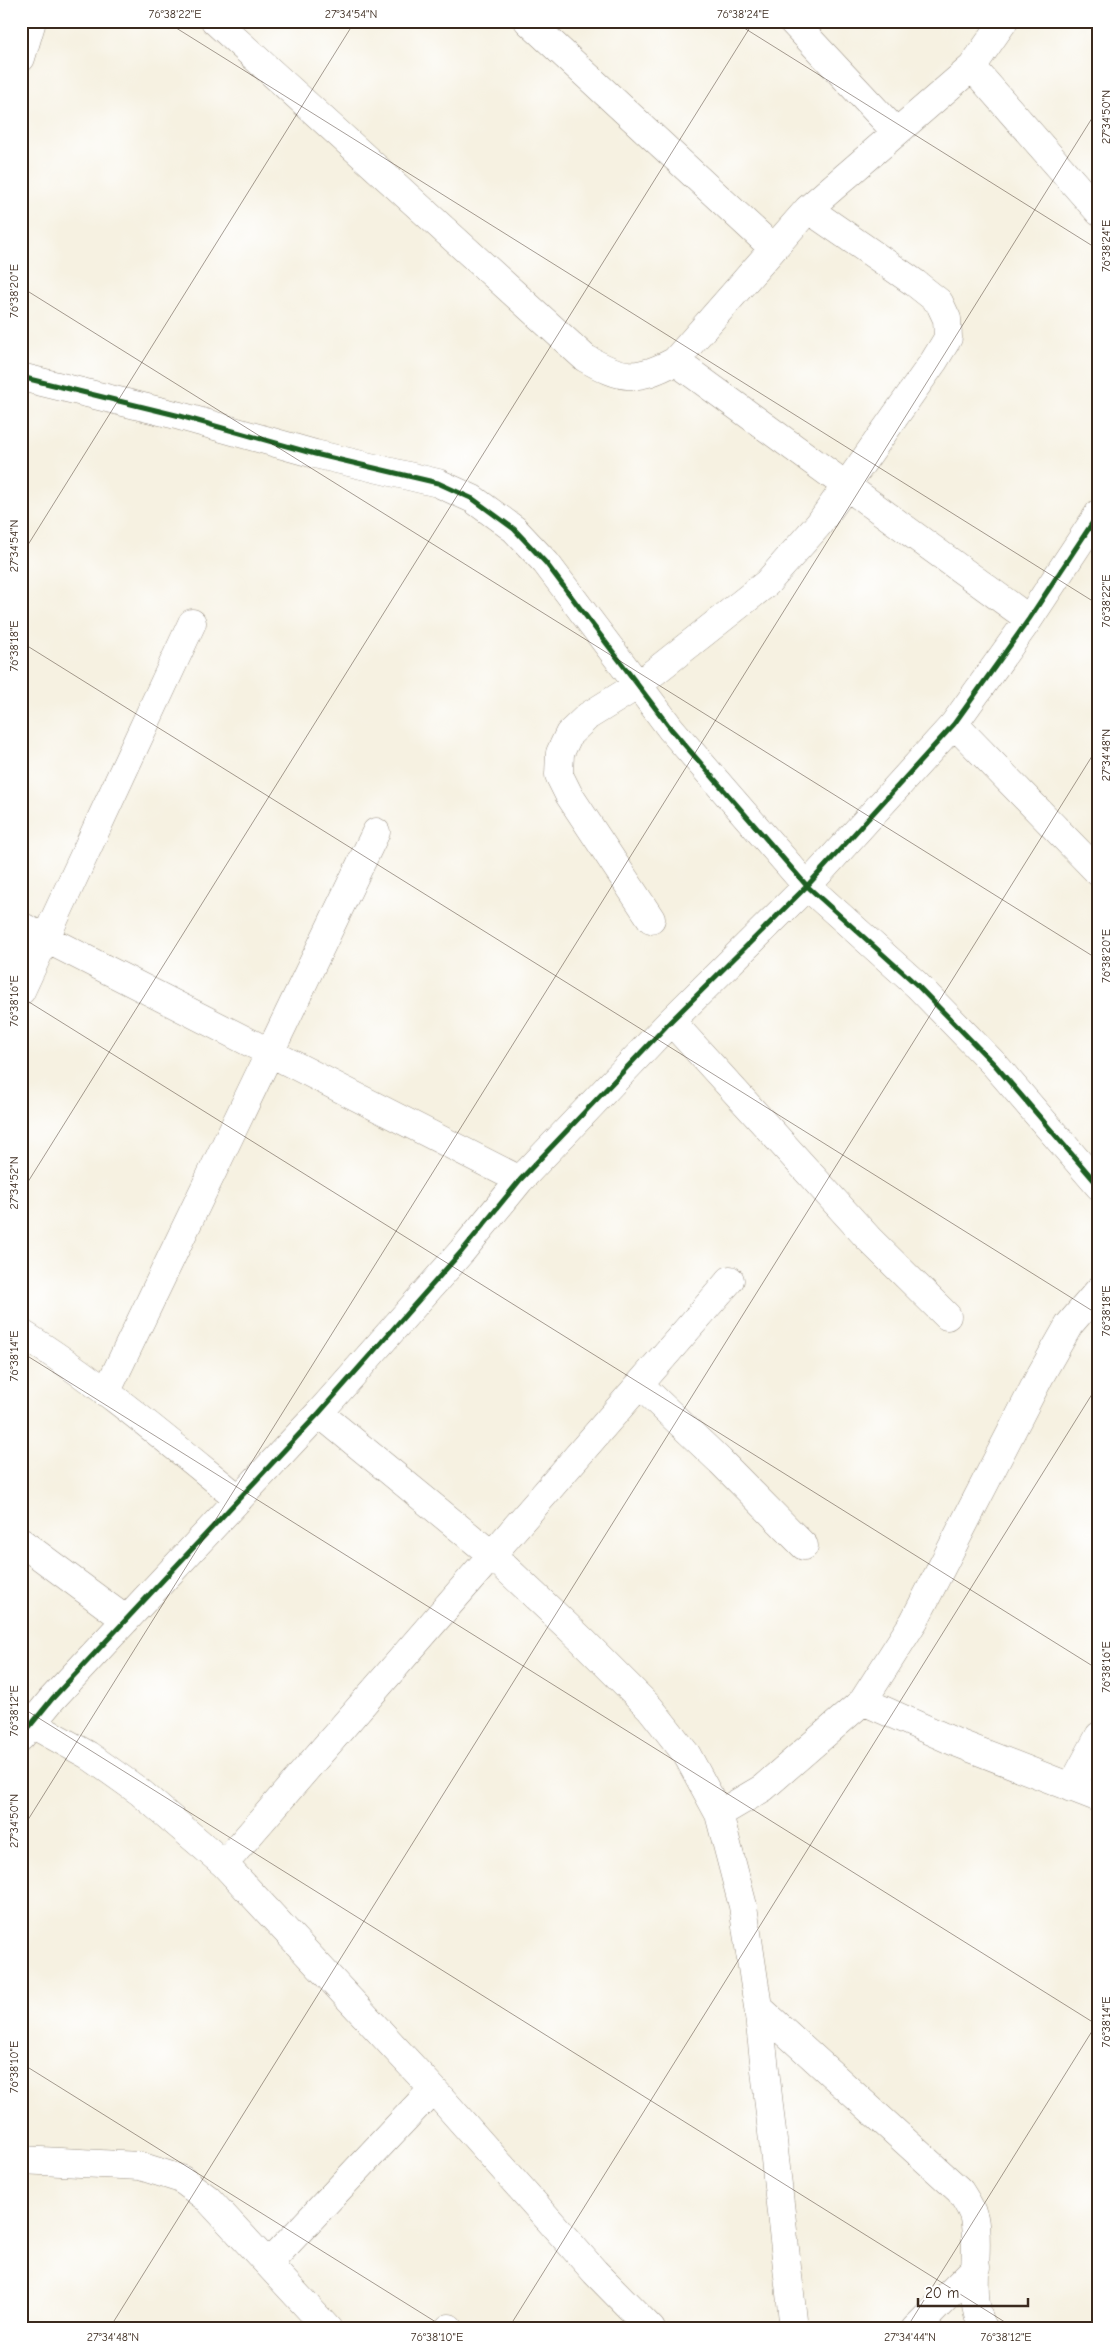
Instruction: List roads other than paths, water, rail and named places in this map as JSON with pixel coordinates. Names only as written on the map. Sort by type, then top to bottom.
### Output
[{"type":"street","points":[[21,58],[32,21]]},
{"type":"street","points":[[528,21],[773,248]]},
{"type":"street","points":[[792,21],[896,132]]},
{"type":"street","points":[[217,22],[585,358],[606,370],[631,377],[653,373],[675,361],[808,209],[972,67],[1004,21]]},
{"type":"street","points":[[972,67],[1099,212]]},
{"type":"street","points":[[651,919],[569,795],[559,775],[560,753],[569,734],[588,716],[638,685],[767,583],[819,524],[939,354],[948,338],[947,318],[939,302],[915,282],[808,209]]},
{"type":"street","points":[[675,361],[1029,619]]},
{"type":"street","points":[[21,377],[180,416],[315,454],[438,483],[473,499],[514,529],[546,563],[671,730],[807,886],[917,985],[995,1065],[1099,1186]]},
{"type":"street","points":[[651,2329],[595,2272],[433,2089],[224,1864],[140,1792],[88,1755],[25,1726],[319,1413],[462,1251],[520,1180],[671,1022],[807,886],[954,724],[1029,619],[1099,513]]},
{"type":"street","points":[[21,991],[192,623]]},
{"type":"street","points":[[954,724],[1099,873]]},
{"type":"street","points":[[106,1393],[376,832]]},
{"type":"street","points":[[21,926],[520,1180]]},
{"type":"street","points":[[671,1022],[868,1239],[947,1316]]},
{"type":"street","points":[[224,1864],[730,1280]]},
{"type":"street","points":[[719,1814],[763,1788],[863,1701],[914,1621],[1064,1333],[1099,1290]]},
{"type":"street","points":[[21,1333],[45,1347],[106,1393],[239,1499]]},
{"type":"street","points":[[640,1385],[720,1461],[804,1546]]},
{"type":"street","points":[[319,1413],[492,1556],[582,1640],[650,1708],[687,1756],[719,1814],[743,1906],[758,2007],[794,2329]]},
{"type":"street","points":[[21,1542],[126,1620]]},
{"type":"street","points":[[863,1701],[955,1742],[1099,1798]]},
{"type":"street","points":[[1071,1788],[1099,1736]]},
{"type":"street","points":[[758,2007],[960,2191],[974,2216],[977,2242],[976,2294],[980,2322],[984,2329]]},
{"type":"street","points":[[268,2264],[433,2089]]},
{"type":"street","points":[[21,2160],[140,2166],[182,2179],[208,2200],[328,2329]]},
{"type":"street","points":[[916,2329],[976,2267]]}]
